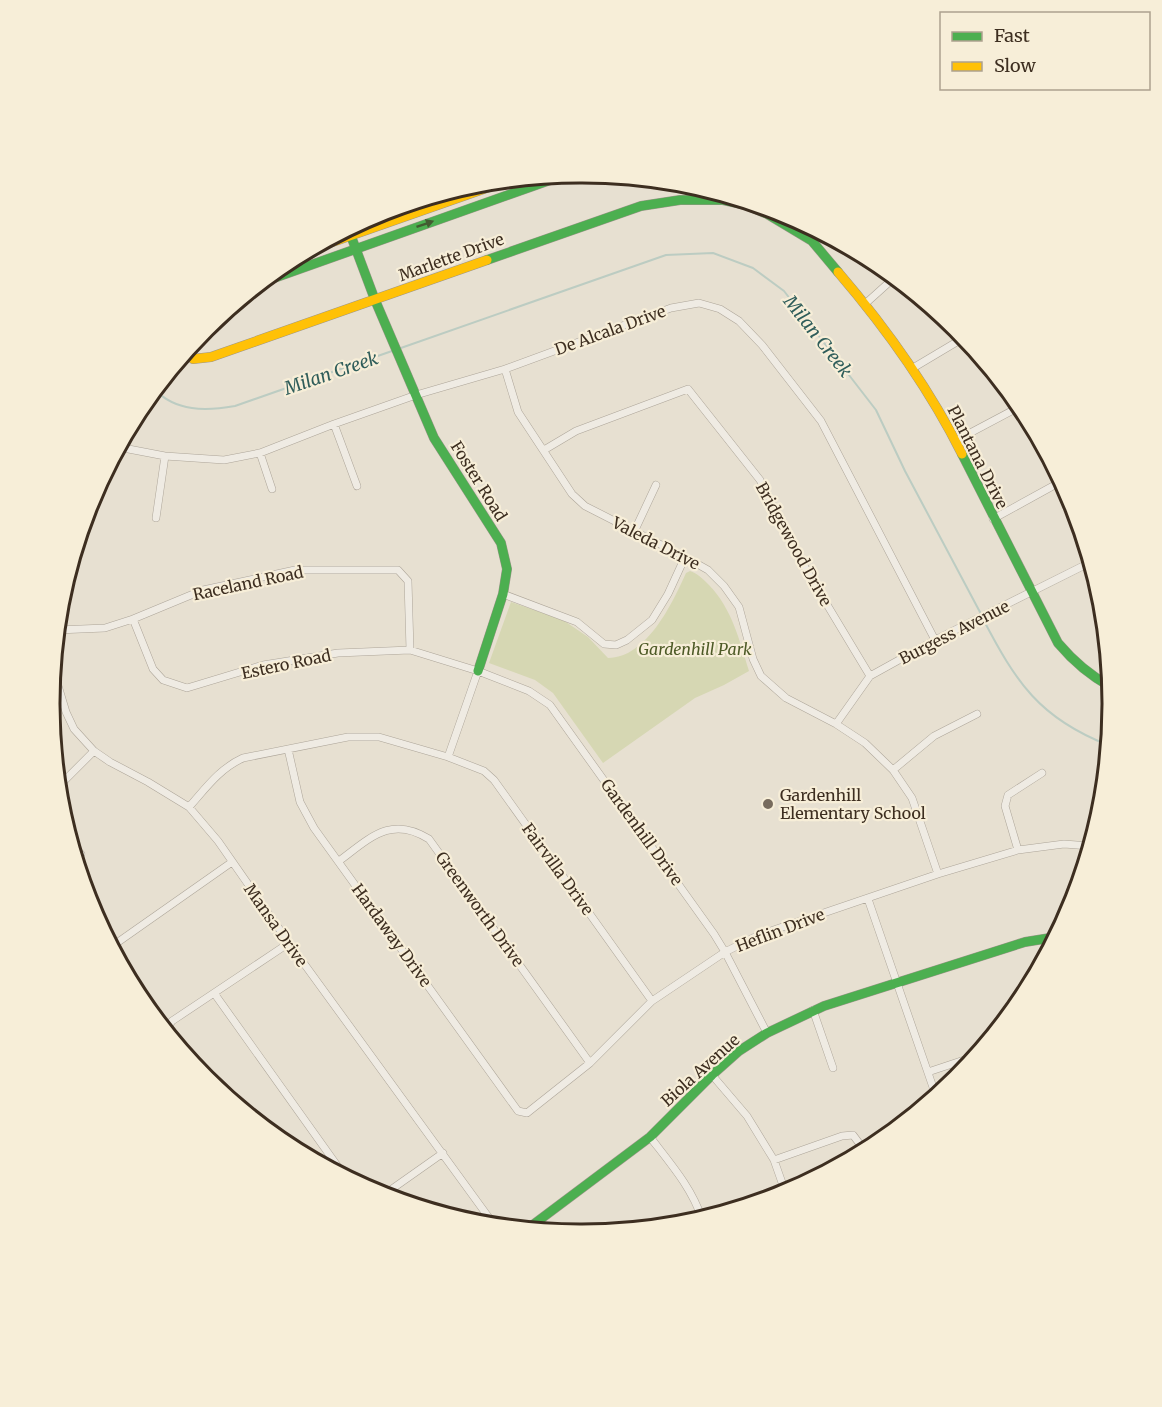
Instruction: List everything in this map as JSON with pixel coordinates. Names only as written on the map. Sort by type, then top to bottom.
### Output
[{"type":"street","points":[[287,273],[536,185]]},
{"type":"street","name":"Marlette Drive","points":[[193,359],[211,357],[641,206],[707,198]]},
{"type":"street","points":[[397,217],[450,199]]},
{"type":"street","name":"Marlette Drive","points":[[781,223],[812,241]]},
{"type":"street","name":"Foster Road","points":[[351,236],[375,300],[434,438],[501,543],[507,569],[503,594],[448,757]]},
{"type":"street","points":[[812,241],[815,238]]},
{"type":"street","name":"Plantana Drive","points":[[812,241],[865,304],[913,368],[955,441],[1058,643],[1076,664],[1101,682]]},
{"type":"street","points":[[865,304],[888,283]]},
{"type":"street","name":"De Alcala Drive","points":[[127,449],[165,456],[224,460],[260,453],[416,395],[504,369],[671,308],[699,303],[720,309],[739,321],[762,345],[822,421],[935,640]]},
{"type":"street","points":[[913,368],[956,342]]},
{"type":"street","name":"Valeda Drive","points":[[504,369],[518,412],[572,494],[585,506],[708,570],[724,586],[739,607],[753,659],[761,676],[786,698],[836,724],[865,743],[893,770],[912,798],[938,874]]},
{"type":"street","name":"Bridgewood Drive","points":[[544,450],[576,431],[688,389],[760,480],[808,573],[870,676]]},
{"type":"street","points":[[955,441],[1012,411]]},
{"type":"street","points":[[334,424],[357,486]]},
{"type":"street","points":[[260,453],[272,489]]},
{"type":"street","points":[[156,518],[165,456]]},
{"type":"street","points":[[634,532],[656,486]]},
{"type":"street","points":[[993,519],[1054,486]]},
{"type":"street","points":[[503,594],[577,622],[604,644],[616,645],[627,640],[652,620],[686,557]]},
{"type":"street","name":"Burgess Avenue","points":[[836,724],[870,676],[935,640],[1083,566]]},
{"type":"street","name":"Raceland Road","points":[[65,630],[105,628],[203,590],[295,570],[398,570],[408,580],[410,650]]},
{"type":"street","name":"Estero Road","points":[[133,619],[153,669],[163,680],[187,688],[263,665],[338,653],[410,650],[478,671]]},
{"type":"street","name":"Gardenhill Drive","points":[[478,671],[529,691],[550,705],[687,895],[725,952],[767,1033]]},
{"type":"street","name":"Mansa Drive","points":[[60,697],[75,729],[94,751],[189,807],[218,841],[289,944],[487,1215]]},
{"type":"street","points":[[893,770],[934,736],[977,714]]},
{"type":"street","name":"Fairvilla Drive","points":[[189,807],[220,771],[243,758],[348,736],[379,736],[448,757],[484,771],[494,780],[652,1001]]},
{"type":"street","name":"Hardaway Drive","points":[[288,749],[300,802],[314,828],[518,1112]]},
{"type":"street","points":[[65,780],[94,751]]},
{"type":"street","points":[[1018,850],[1005,806],[1008,795],[1042,773]]},
{"type":"street","name":"Greenworth Drive","points":[[339,861],[372,837],[386,831],[402,828],[418,832],[429,839],[590,1063]]},
{"type":"street","name":"Heflin Drive","points":[[518,1112],[527,1113],[590,1063],[652,1001],[725,952],[759,935],[938,874],[1018,850],[1064,844],[1082,845]]},
{"type":"street","points":[[118,942],[232,862]]},
{"type":"street","points":[[867,899],[933,1087]]},
{"type":"street","name":"Biola Avenue","points":[[537,1222],[651,1137],[712,1075],[739,1051],[767,1033],[813,1010],[1025,942],[1045,939]]},
{"type":"street","points":[[170,1024],[289,944]]},
{"type":"street","points":[[214,993],[335,1163]]},
{"type":"street","points":[[813,1010],[832,1068]]},
{"type":"street","points":[[928,1072],[959,1062]]},
{"type":"street","points":[[712,1075],[747,1116],[774,1160],[782,1184]]},
{"type":"street","points":[[774,1160],[842,1136],[853,1135],[859,1144]]},
{"type":"street","points":[[651,1137],[687,1187],[699,1211]]},
{"type":"street","points":[[392,1189],[442,1153]]},
{"type":"green space","name":"Gardenhill Park","points":[[690,571],[707,583],[724,604],[734,625],[749,671],[695,698],[603,763],[553,693],[535,680],[489,663],[511,602],[563,620],[588,637],[608,658],[622,656],[635,649],[657,626],[674,599],[686,573]]},
{"type":"waterway","name":"Milan Creek","points":[[398,349],[666,255],[713,253],[753,268],[784,291],[876,410],[905,471],[981,614]]},
{"type":"waterway","name":"Milan Creek","points":[[161,395],[172,402],[192,408],[213,409],[235,406],[392,351]]},
{"type":"waterway","name":"Milan Creek","points":[[983,619],[1007,661],[1032,696],[1064,723],[1101,742]]},
{"type":"traffic: fast","points":[[287,273],[536,185]]},
{"type":"traffic: fast","points":[[487,260],[641,206],[680,200],[716,200]]},
{"type":"traffic: fast","points":[[781,223],[812,241],[838,272]]},
{"type":"traffic: fast","points":[[351,236],[375,300],[434,438],[501,543],[507,569],[503,594],[478,671]]},
{"type":"traffic: fast","points":[[962,454],[1058,643],[1082,668],[1101,681]]},
{"type":"traffic: fast","points":[[537,1222],[650,1137],[712,1075],[739,1051],[767,1033],[824,1006],[1025,942],[1045,939]]},
{"type":"traffic: slow","points":[[356,234],[461,197]]},
{"type":"traffic: slow","points":[[193,359],[211,357],[487,260]]},
{"type":"traffic: slow","points":[[838,272],[906,359],[962,454]]},
{"type":"place","name":"Gardenhill Elementary School","points":[[768,804]]}]
